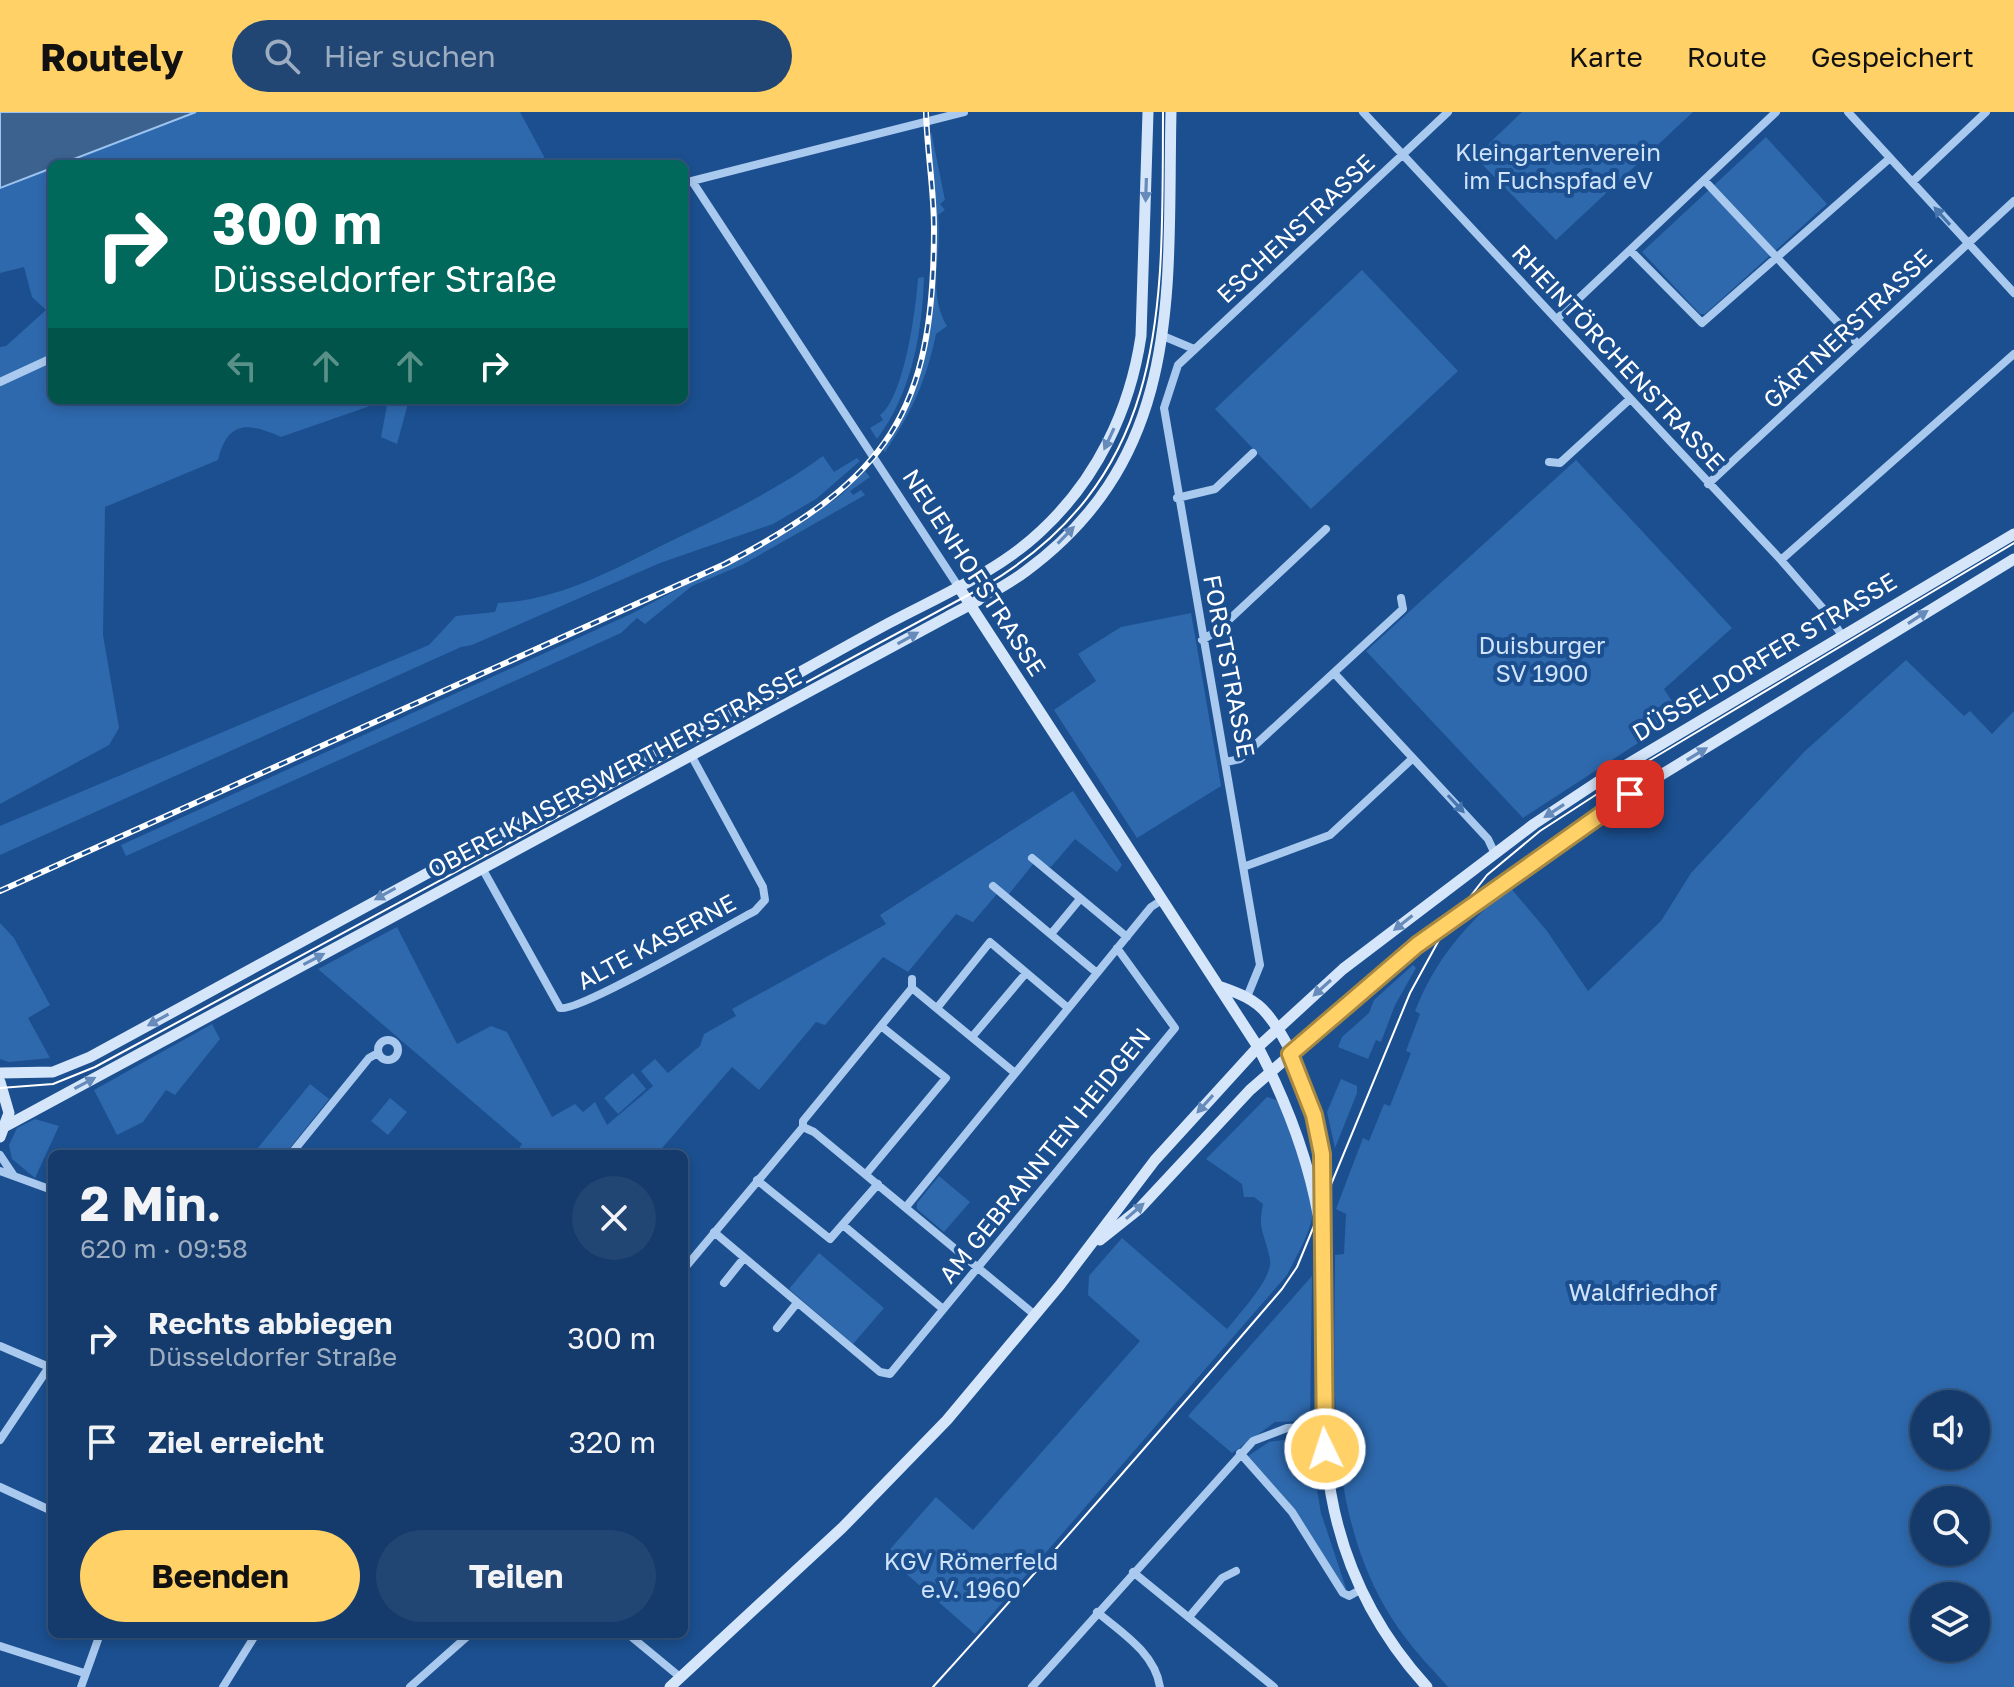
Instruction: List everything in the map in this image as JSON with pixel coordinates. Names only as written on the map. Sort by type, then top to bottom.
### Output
[{"type":"street","points":[[688,182],[964,112]]},
{"type":"street","name":"OBERE KAISERSWERTHER STRASSE","points":[[0,1073],[53,1072],[90,1057],[1014,553],[1070,502],[1110,440],[1136,369],[1141,336],[1148,112]]},
{"type":"street","points":[[1171,112],[1163,336],[1183,347],[1194,349]]},
{"type":"street","name":"RHEINTÖRCHENSTRASSE","points":[[1363,112],[1781,560],[1841,634]]},
{"type":"street","name":"ESCHENSTRASSE","points":[[1194,349],[1448,112]]},
{"type":"street","points":[[1557,319],[1776,112]]},
{"type":"street","points":[[1848,112],[2014,293]]},
{"type":"street","points":[[1912,182],[1986,112]]},
{"type":"street","points":[[1630,250],[1702,323],[1890,158]]},
{"type":"street","points":[[1704,180],[1858,344]]},
{"type":"street","name":"NEUENHOFSTRASSE","points":[[688,182],[958,586],[1258,1047],[1305,1155],[1323,1242]]},
{"type":"street","name":"GÄRTNERSTRASSE","points":[[1708,484],[2014,201]]},
{"type":"street","name":"OBERE KAISERSWERTHER STRASSE","points":[[6,1126],[1025,572],[1046,554],[1108,487],[1149,405],[1163,336]]},
{"type":"street","name":"FORSTSTRASSE","points":[[1194,349],[1172,377],[1164,408],[1202,640],[1246,866],[1260,965],[1247,997]]},
{"type":"street","points":[[1781,560],[2014,354]]},
{"type":"street","points":[[0,382],[48,360]]},
{"type":"street","points":[[1549,462],[1560,463],[1630,399]]},
{"type":"street","points":[[1177,498],[1215,489],[1253,453]]},
{"type":"street","points":[[1202,640],[1217,631],[1326,529]]},
{"type":"street","name":"DÜSSELDORFER STRASSE","points":[[1090,1248],[1155,1160],[1258,1047],[1343,969],[1495,854],[1596,783],[1841,634],[2014,534]]},
{"type":"street","name":"DÜSSELDORFER STRASSE","points":[[1090,1248],[1139,1209],[1270,1071],[1417,945],[1600,814],[2014,559]]},
{"type":"street","points":[[1226,762],[1240,759],[1403,609],[1401,598]]},
{"type":"street","points":[[1334,673],[1488,839],[1495,854]]},
{"type":"street","name":"ALTE KASERNE","points":[[482,868],[555,1003],[567,1010],[755,911],[765,900],[763,887],[691,755]]},
{"type":"street","points":[[1246,866],[1330,835],[1413,758]]},
{"type":"street","points":[[1032,858],[1127,937]]},
{"type":"street","points":[[993,886],[1097,973]]},
{"type":"street","points":[[1051,934],[1080,899]]},
{"type":"street","points":[[906,1207],[1117,948],[1162,900]]},
{"type":"street","points":[[937,1008],[990,942],[1068,1008]]},
{"type":"street","name":"AM GEBRANNTEN HEIDGEN","points":[[714,1232],[886,1375],[892,1372],[1175,1028],[1117,948]]},
{"type":"street","points":[[972,1037],[1026,973]]},
{"type":"street","points":[[688,1264],[803,1127],[803,1121],[912,983],[1015,1073]]},
{"type":"street","points":[[1221,987],[1247,997],[1267,1014],[1290,1054],[1308,1095],[1319,1135],[1324,1181],[1322,1426],[1339,1534],[1360,1590],[1380,1627],[1427,1687]]},
{"type":"street","points":[[1235,1010],[1247,997]]},
{"type":"street","points":[[866,1174],[946,1078],[881,1026]]},
{"type":"street","points":[[294,1150],[369,1058],[378,1053]]},
{"type":"street","points":[[0,1082],[8,1100],[6,1126],[0,1137]]},
{"type":"street","points":[[803,1127],[810,1129],[866,1174],[1035,1315]]},
{"type":"street","points":[[0,1155],[14,1177]]},
{"type":"street","points":[[0,1171],[48,1189]]},
{"type":"street","points":[[757,1180],[827,1238],[843,1225],[878,1184]]},
{"type":"street","name":"AM GEBRANNTEN HEIDGEN","points":[[843,1225],[943,1309]]},
{"type":"street","points":[[670,1687],[878,1492],[947,1420],[1090,1248]]},
{"type":"street","points":[[724,1283],[744,1258]]},
{"type":"street","points":[[777,1328],[797,1303]]},
{"type":"street","points":[[0,1346],[48,1367]]},
{"type":"street","points":[[0,1440],[48,1371]]},
{"type":"street","points":[[1032,1687],[1240,1453],[1271,1432],[1322,1426]]},
{"type":"street","points":[[1240,1453],[1292,1512],[1343,1593],[1349,1596],[1360,1590]]},
{"type":"street","points":[[0,1487],[48,1509]]},
{"type":"street","points":[[1189,1617],[1222,1578],[1236,1571]]},
{"type":"street","points":[[1133,1572],[1274,1687]]},
{"type":"street","points":[[1097,1612],[1139,1648],[1152,1664],[1160,1687]]},
{"type":"street","points":[[81,1687],[98,1638]]},
{"type":"street","points":[[223,1687],[254,1638]]},
{"type":"street","points":[[410,1687],[465,1638]]},
{"type":"street","points":[[633,1638],[680,1677]]},
{"type":"street","points":[[0,1646],[84,1673]]},
{"type":"green space","points":[[196,112],[520,112],[546,160],[71,160]]},
{"type":"green space","name":"Kleingartenverein im Fuchspfad eV","points":[[1522,112],[1693,112],[1556,240],[1475,157]]},
{"type":"green space","points":[[931,131],[945,200],[940,204],[945,210],[938,215],[936,286],[937,299],[947,326],[936,334],[917,396],[885,452],[882,448],[913,392],[930,332],[936,269]]},
{"type":"green space","points":[[1766,137],[1827,204],[1705,314],[1700,314],[1642,252]]},
{"type":"green space","points":[[48,170],[48,404],[376,404],[281,437],[259,429],[241,428],[228,437],[218,460],[105,507],[103,635],[119,728],[109,745],[0,804],[0,347],[6,346],[46,310],[32,297],[24,267],[0,273],[0,188]]},
{"type":"green space","points":[[1362,270],[1458,371],[1311,509],[1215,409]]},
{"type":"green space","points":[[924,277],[921,320],[913,362],[899,402],[877,439],[870,428],[883,420],[880,415],[896,391],[907,352],[918,278]]},
{"type":"green space","points":[[387,404],[408,404],[397,444],[381,437]]},
{"type":"green space","points":[[823,456],[834,472],[857,458],[860,461],[816,499],[773,524],[660,563],[472,645],[461,647],[0,855],[0,826],[429,645],[456,616],[495,612],[498,603],[544,596],[607,572],[709,523],[786,481]]},
{"type":"green space","name":"Duisburger SV 1900","points":[[1576,460],[1732,628],[1664,689],[1681,715],[1523,818],[1366,651]]},
{"type":"green space","points":[[865,471],[870,477],[850,491],[853,495],[861,490],[865,495],[742,565],[692,586],[645,624],[637,618],[621,633],[126,856],[121,845],[633,613],[803,522],[841,495]]},
{"type":"green space","points":[[1191,613],[1221,786],[1137,838],[1054,710],[1096,681],[1078,654],[1121,627]]},
{"type":"green space","name":"Waldfriedhof","points":[[1906,660],[1964,716],[1970,711],[1992,734],[2014,711],[2014,1687],[1448,1687],[1408,1641],[1380,1598],[1360,1553],[1347,1505],[1335,1405],[1335,1255],[1344,1254],[1346,1214],[1336,1209],[1363,1138],[1369,1141],[1384,1104],[1390,1106],[1411,1053],[1406,1051],[1420,1014],[1415,1011],[1424,991],[1454,943],[1509,886],[1547,931],[1588,991],[1661,921],[1691,873],[1804,752]]},
{"type":"green space","points":[[1073,791],[1122,865],[1117,872],[1075,839],[1051,867],[1034,863],[1009,894],[997,894],[973,922],[956,914],[908,972],[883,957],[825,1025],[816,1022],[759,1090],[732,1067],[660,1150],[518,1150],[522,1144],[318,969],[397,927],[457,1044],[491,1026],[507,1032],[552,1117],[575,1104],[583,1112],[595,1102],[607,1125],[653,1086],[641,1071],[655,1059],[668,1073],[700,1046],[704,1034],[736,1016],[732,1009],[886,924],[880,915]]},
{"type":"green space","points":[[0,923],[14,938],[50,1005],[28,1018],[50,1058],[9,1062],[0,1059]]},
{"type":"green space","points":[[1413,965],[1416,968],[1395,1005],[1381,1042],[1376,1040],[1368,1059],[1338,1047],[1342,1037],[1369,1013],[1374,1000]]},
{"type":"green space","points":[[212,1024],[220,1039],[175,1095],[166,1090],[143,1122],[117,1135],[94,1090]]},
{"type":"green space","points":[[633,1073],[646,1089],[618,1114],[604,1098]]},
{"type":"green space","points":[[1341,1079],[1357,1086],[1357,1093],[1335,1148],[1327,1112]]},
{"type":"green space","points":[[310,1084],[329,1099],[288,1150],[256,1150]]},
{"type":"green space","name":"KGV Römerfeld e.V. 1960","points":[[1267,1097],[1277,1100],[1288,1125],[1306,1176],[1312,1207],[1308,1232],[1287,1275],[975,1634],[885,1555],[936,1497],[973,1530],[1140,1341],[1088,1295],[1089,1276],[1122,1238],[1227,1329],[1261,1286],[1270,1268],[1270,1260],[1262,1227],[1263,1204],[1254,1197],[1244,1197],[1242,1184],[1206,1159]]},
{"type":"green space","points":[[390,1098],[407,1112],[388,1135],[371,1121]]},
{"type":"green space","points":[[35,1119],[59,1126],[35,1178],[12,1159],[9,1145],[17,1128]]},
{"type":"green space","points":[[939,1176],[970,1202],[944,1232],[917,1209],[917,1203]]},
{"type":"green space","points":[[819,1253],[884,1308],[853,1344],[789,1289]]},
{"type":"green space","points":[[1312,1276],[1310,1421],[1275,1422],[1232,1453],[1188,1416]]},
{"type":"green space","points":[[1308,1437],[1321,1513],[1347,1591],[1248,1456],[1269,1442]]},
{"type":"shaded area","points":[[0,112],[196,112],[71,160],[48,160],[48,170],[0,188]]},
{"type":"tram line","points":[[0,1088],[53,1084],[95,1067],[983,587],[1045,543],[1091,493],[1123,439],[1144,381],[1155,318],[1161,252],[1163,112]]},
{"type":"tram line","points":[[933,1687],[1282,1289],[1297,1267],[1410,993],[1445,929],[1487,875],[1540,831],[1645,763],[2014,543]]},
{"type":"railway","points":[[0,891],[725,564],[781,532],[826,501],[863,469],[891,434],[911,393],[924,347],[932,292],[934,228],[926,112]]},
{"type":"route","points":[[1325,1449],[1322,1426],[1322,1154],[1308,1095],[1290,1054],[1417,945],[1630,794]]}]
